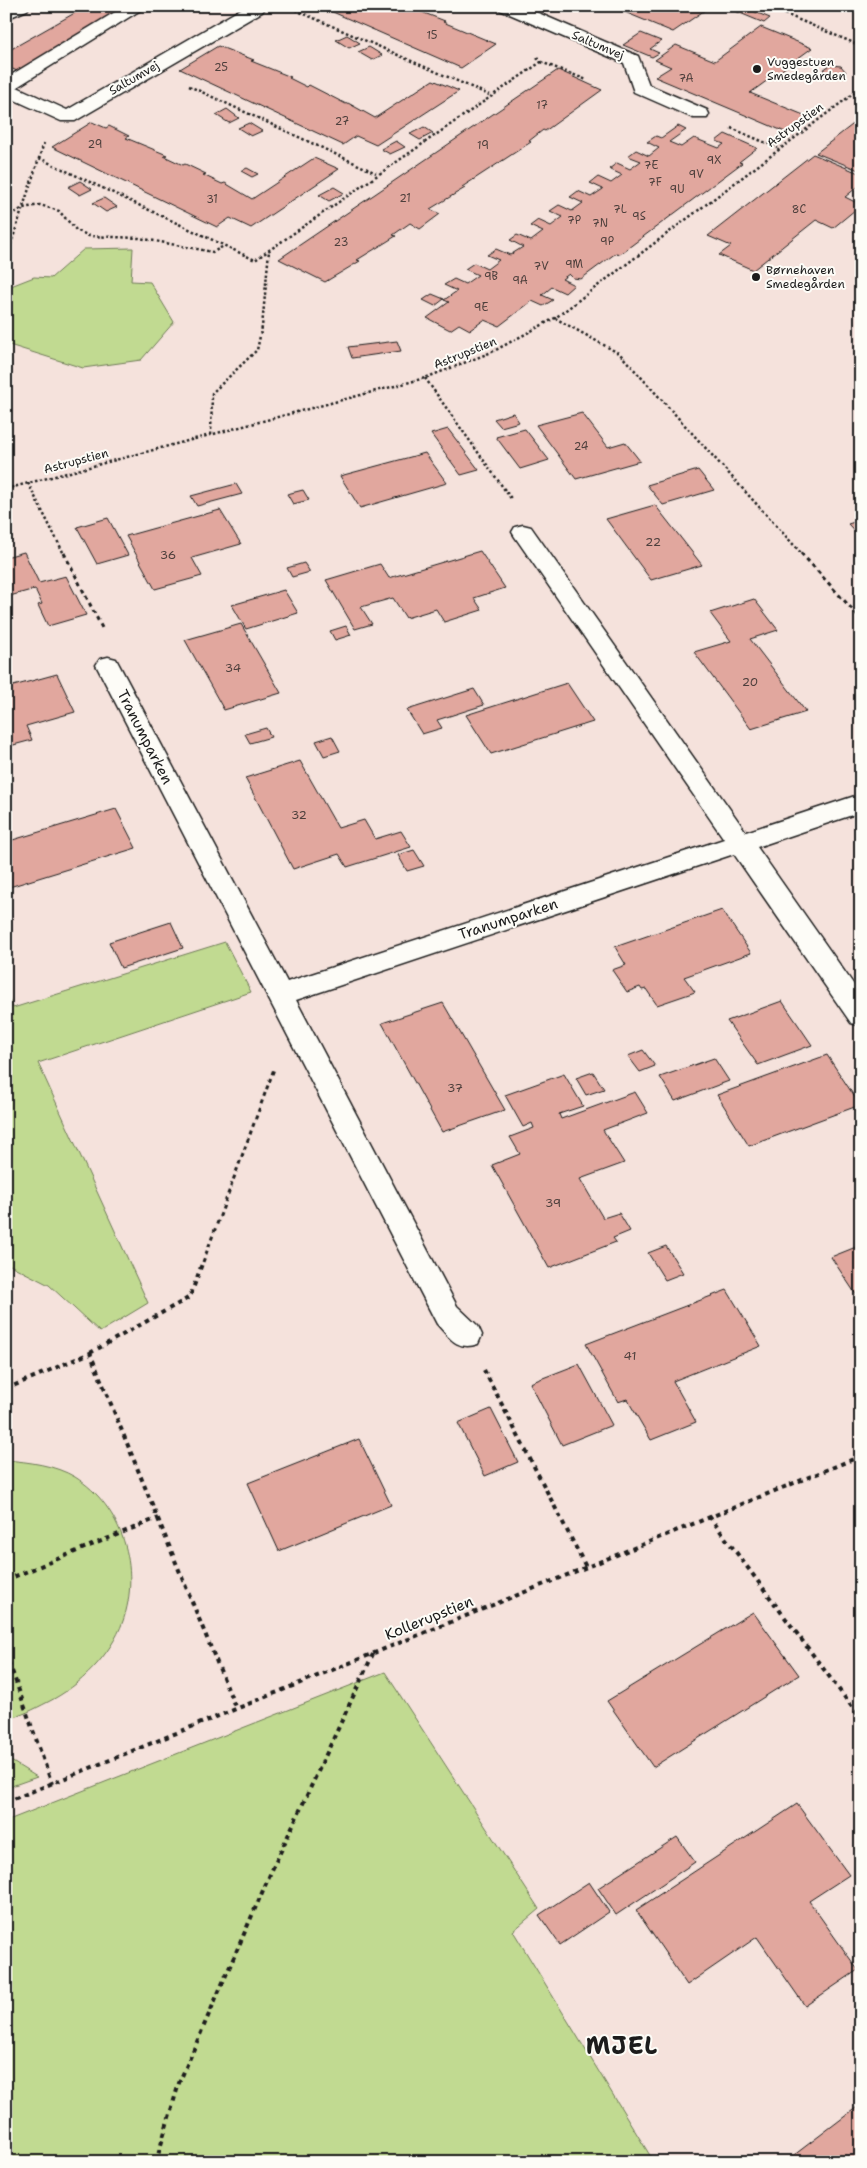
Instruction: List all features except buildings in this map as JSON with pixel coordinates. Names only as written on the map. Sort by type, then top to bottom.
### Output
[{"type":"street","points":[[6,14],[21,6]]},
{"type":"street","name":"Saltumvej","points":[[6,88],[138,6]]},
{"type":"street","name":"Saltumvej","points":[[6,88],[68,117],[256,8],[252,6]]},
{"type":"street","name":"Saltumvej","points":[[506,6],[632,60],[641,88],[700,114]]},
{"type":"street","points":[[522,532],[738,844],[861,1016]]},
{"type":"street","name":"Tranumparken","points":[[108,665],[447,1315],[467,1335]]},
{"type":"street","name":"Tranumparken","points":[[279,995],[861,803]]},
{"type":"path","points":[[287,6],[490,96]]},
{"type":"path","points":[[766,6],[861,46]]},
{"type":"path","points":[[39,158],[255,260],[376,174],[541,62],[528,49],[558,28]]},
{"type":"path","points":[[152,68],[376,174]]},
{"type":"path","name":"Astrupstien","points":[[6,489],[424,378],[481,358],[520,339],[555,318],[861,88]]},
{"type":"path","points":[[6,259],[54,110]]},
{"type":"path","points":[[700,114],[779,148]]},
{"type":"path","points":[[6,218],[23,208],[40,205],[50,207],[59,212],[76,230],[89,236],[139,238],[213,252],[224,246]]},
{"type":"path","points":[[211,435],[212,393],[257,350],[262,327],[269,250]]},
{"type":"path","points":[[555,318],[620,354],[861,619]]},
{"type":"path","points":[[424,378],[528,523],[522,532]]},
{"type":"path","points":[[28,483],[115,654],[108,665]]},
{"type":"path","points":[[6,1389],[90,1353],[190,1297],[292,1021]]},
{"type":"path","points":[[467,1335],[586,1567]]},
{"type":"path","points":[[90,1353],[236,1710]]},
{"type":"path","name":"Kollerupstien","points":[[6,1802],[861,1456]]},
{"type":"path","points":[[710,1516],[861,1719]]},
{"type":"path","points":[[6,1580],[158,1518]]},
{"type":"path","points":[[156,2162],[179,2083],[271,1872],[374,1653]]},
{"type":"path","points":[[6,1654],[52,1784]]},
{"type":"green space","points":[[133,248],[131,281],[150,282],[174,322],[141,360],[83,368],[6,344],[6,303],[11,286],[34,277],[51,278],[84,249]]},
{"type":"green space","points":[[225,942],[251,992],[38,1063],[148,1303],[100,1332],[49,1285],[6,1263],[6,992],[13,1008]]},
{"type":"green space","points":[[6,1460],[33,1463],[59,1470],[75,1477],[92,1490],[116,1522],[124,1541],[130,1581],[128,1601],[118,1634],[93,1668],[60,1695],[28,1712],[6,1719]]},
{"type":"green space","points":[[385,1672],[539,1909],[513,1931],[654,2162],[6,2162],[6,1821]]},
{"type":"green space","points":[[6,1758],[37,1777],[6,1788]]},
{"type":"place","name":"Vuggestuen Smedegården","points":[[757,69]]},
{"type":"place","name":"Børnehaven Smedegården","points":[[756,277]]},
{"type":"district","name":"MJEL","points":[[622,2046]]}]
